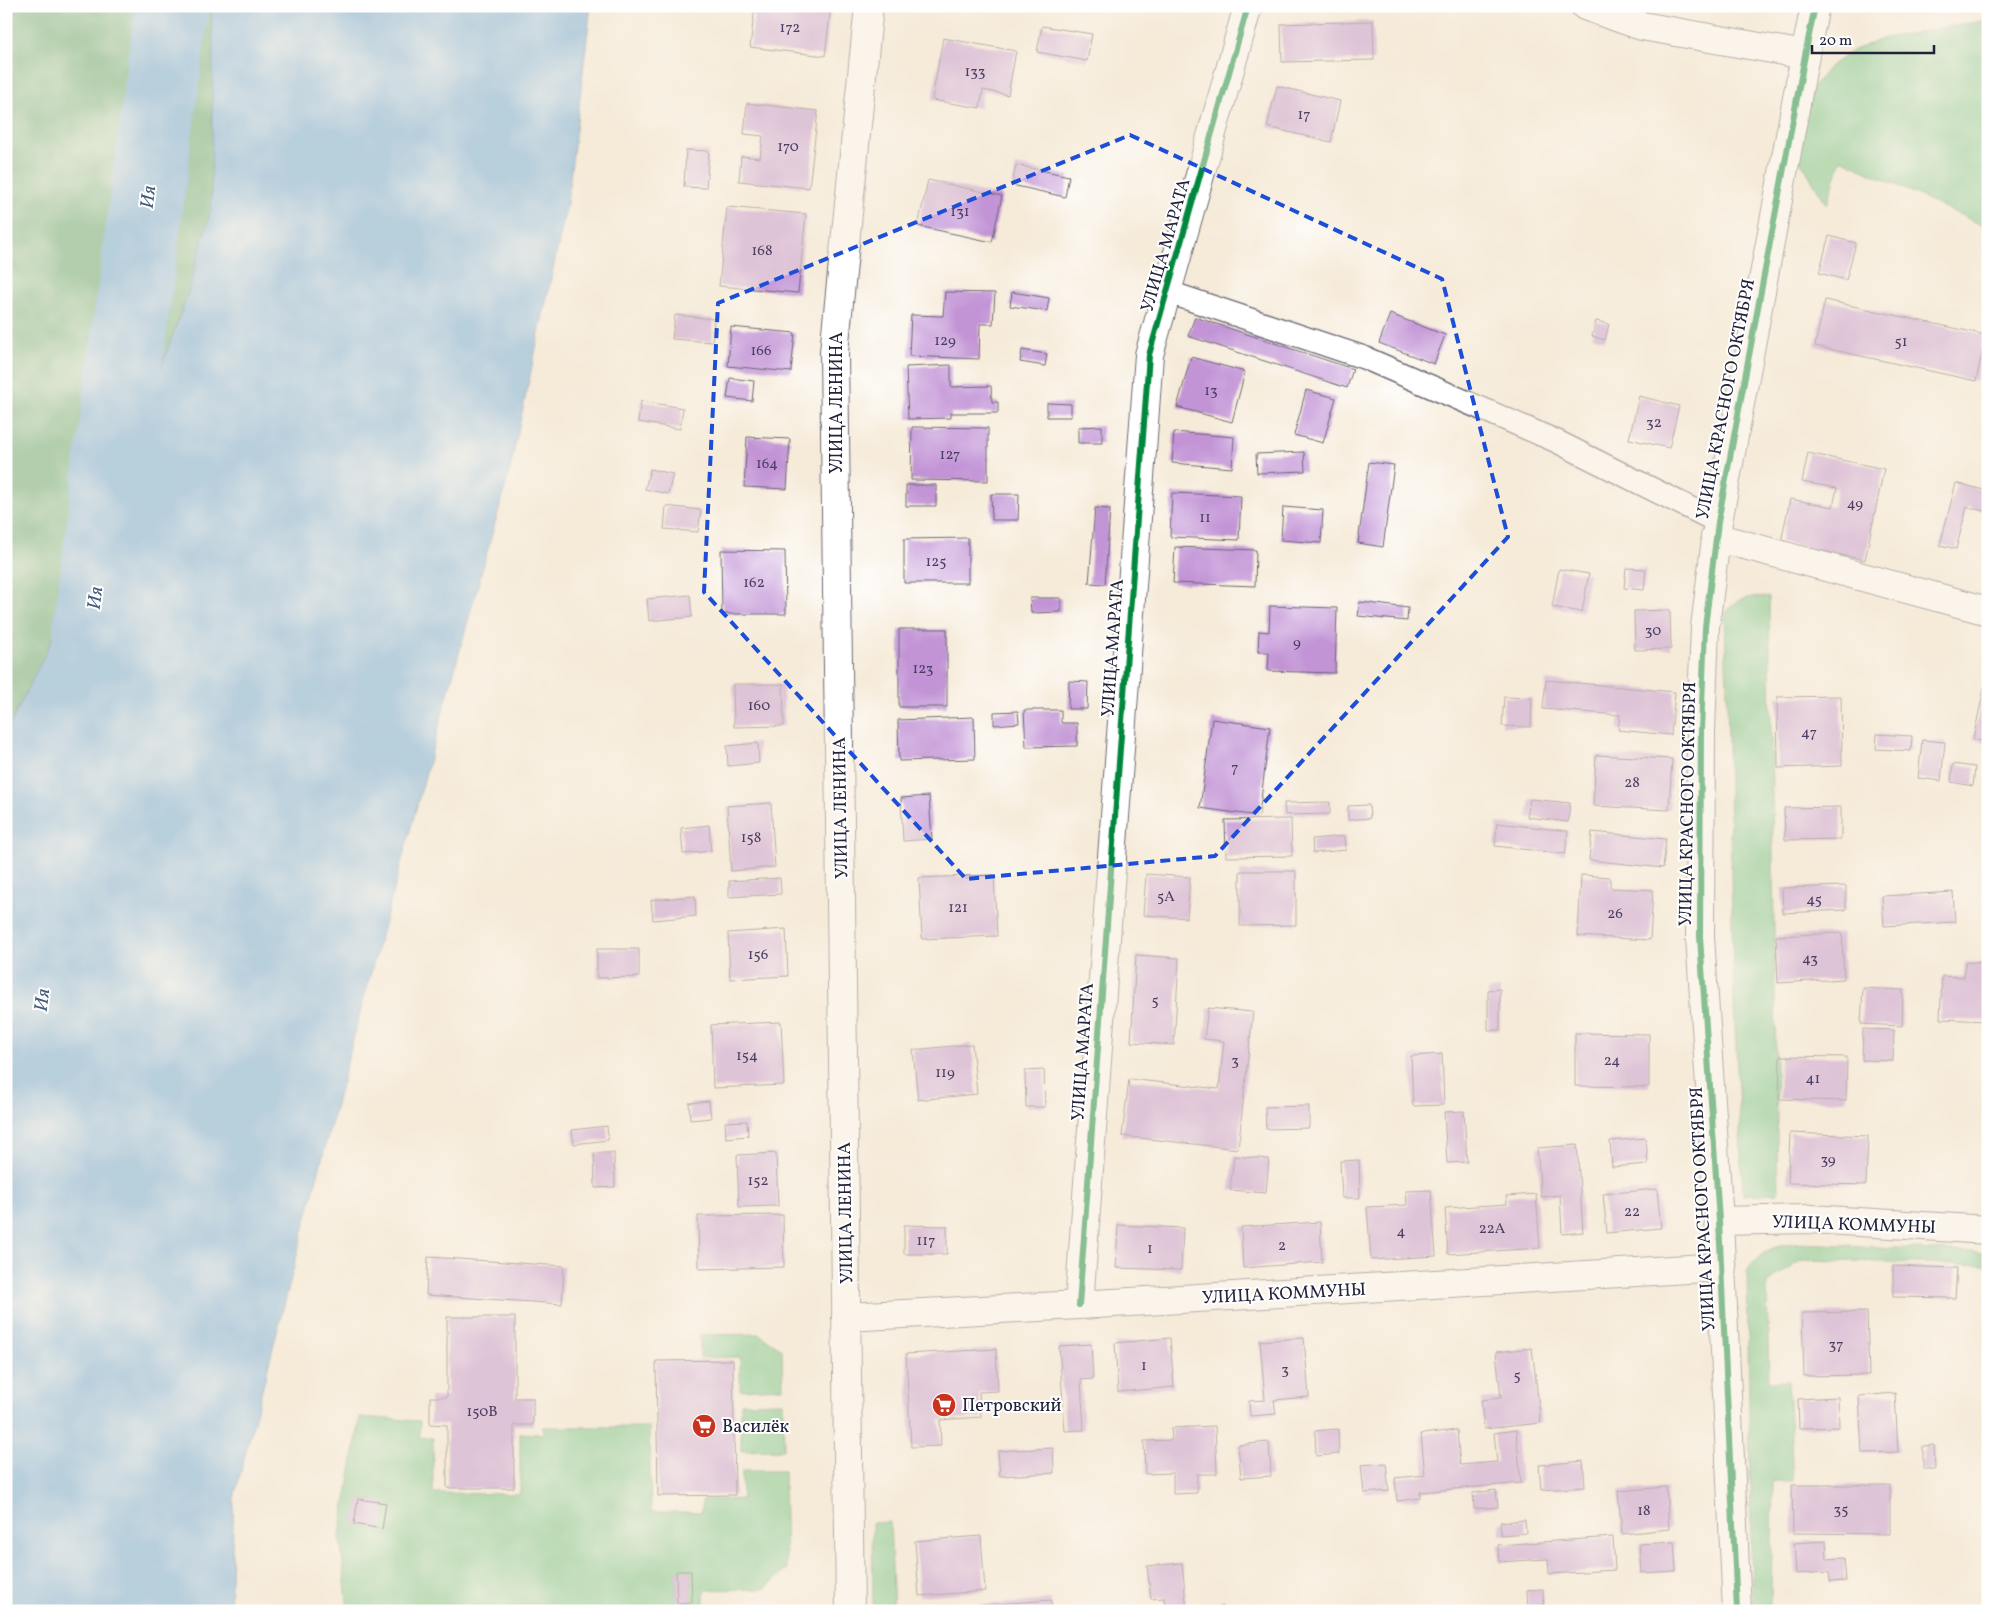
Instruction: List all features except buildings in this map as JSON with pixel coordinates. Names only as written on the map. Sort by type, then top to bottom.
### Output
[{"type":"street","name":"УЛИЦА ЛЕНИНА","points":[[850,1611],[834,352],[869,6]]},
{"type":"street","name":"УЛИЦА МАРАТА","points":[[1079,1305],[1149,355],[1248,6]]},
{"type":"street","points":[[1585,6],[1642,26],[1805,55]]},
{"type":"street","name":"УЛИЦА КРАСНОГО ОКТЯБРЯ","points":[[1737,1611],[1720,1221],[1700,937],[1701,731],[1705,626],[1716,530],[1805,55],[1816,6]]},
{"type":"street","points":[[1716,530],[1988,611]]},
{"type":"street","name":"УЛИЦА КОММУНЫ","points":[[1720,1221],[1810,1219],[1988,1230]]},
{"type":"street","name":"УЛИЦА КОММУНЫ","points":[[846,1317],[1079,1305],[1722,1266]]},
{"type":"lane","points":[[1168,292],[1365,358],[1556,441],[1716,530]]},
{"type":"highlighted area","points":[[1130,135],[1442,279],[1508,537],[1215,856],[966,879],[704,592],[718,303]]},
{"type":"green space","points":[[6,6],[211,6],[213,42],[211,210],[188,293],[92,559],[6,733]]},
{"type":"green space","points":[[1988,20],[1988,228],[1841,159],[1827,205],[1795,152],[1813,87],[1829,67],[1853,50],[1885,38]]},
{"type":"green space","points":[[1769,597],[1778,1193],[1743,1195],[1734,1005],[1725,614],[1734,603],[1744,599]]},
{"type":"green space","points":[[1806,1243],[1988,1253],[1988,1265],[1802,1260],[1767,1283],[1769,1381],[1788,1381],[1793,1481],[1773,1481],[1771,1611],[1752,1611],[1747,1271],[1760,1256],[1772,1248]]},
{"type":"green space","points":[[759,1334],[782,1349],[783,1388],[740,1390],[740,1357],[700,1358],[700,1335]]},
{"type":"green space","points":[[783,1402],[784,1450],[741,1451],[741,1403]]},
{"type":"green space","points":[[360,1417],[420,1421],[419,1437],[433,1438],[433,1493],[520,1494],[520,1433],[542,1434],[543,1427],[649,1427],[651,1512],[702,1512],[702,1500],[742,1499],[742,1471],[784,1471],[786,1570],[765,1589],[704,1590],[704,1608],[678,1611],[348,1611],[340,1535]],"holes":[[[359,1499],[386,1503],[382,1529],[354,1524]],[[676,1571],[691,1571],[691,1602],[677,1603]]]},
{"type":"green space","points":[[890,1522],[894,1611],[873,1611],[872,1523]]},
{"type":"water","points":[[211,6],[591,6],[567,204],[510,469],[363,1001],[234,1498],[230,1611],[6,1611],[6,733],[92,559],[188,293],[211,210],[213,42]]},
{"type":"waterway","name":"Ия","points":[[90,629],[172,6]]},
{"type":"cycle path","points":[[1079,1305],[1149,355],[1248,6]]},
{"type":"cycle path","points":[[1737,1611],[1719,1221],[1700,937],[1701,731],[1705,627],[1718,522],[1815,6]]},
{"type":"place","name":"Петровский","points":[[944,1405]]},
{"type":"place","name":"Василёк","points":[[704,1426]]}]
